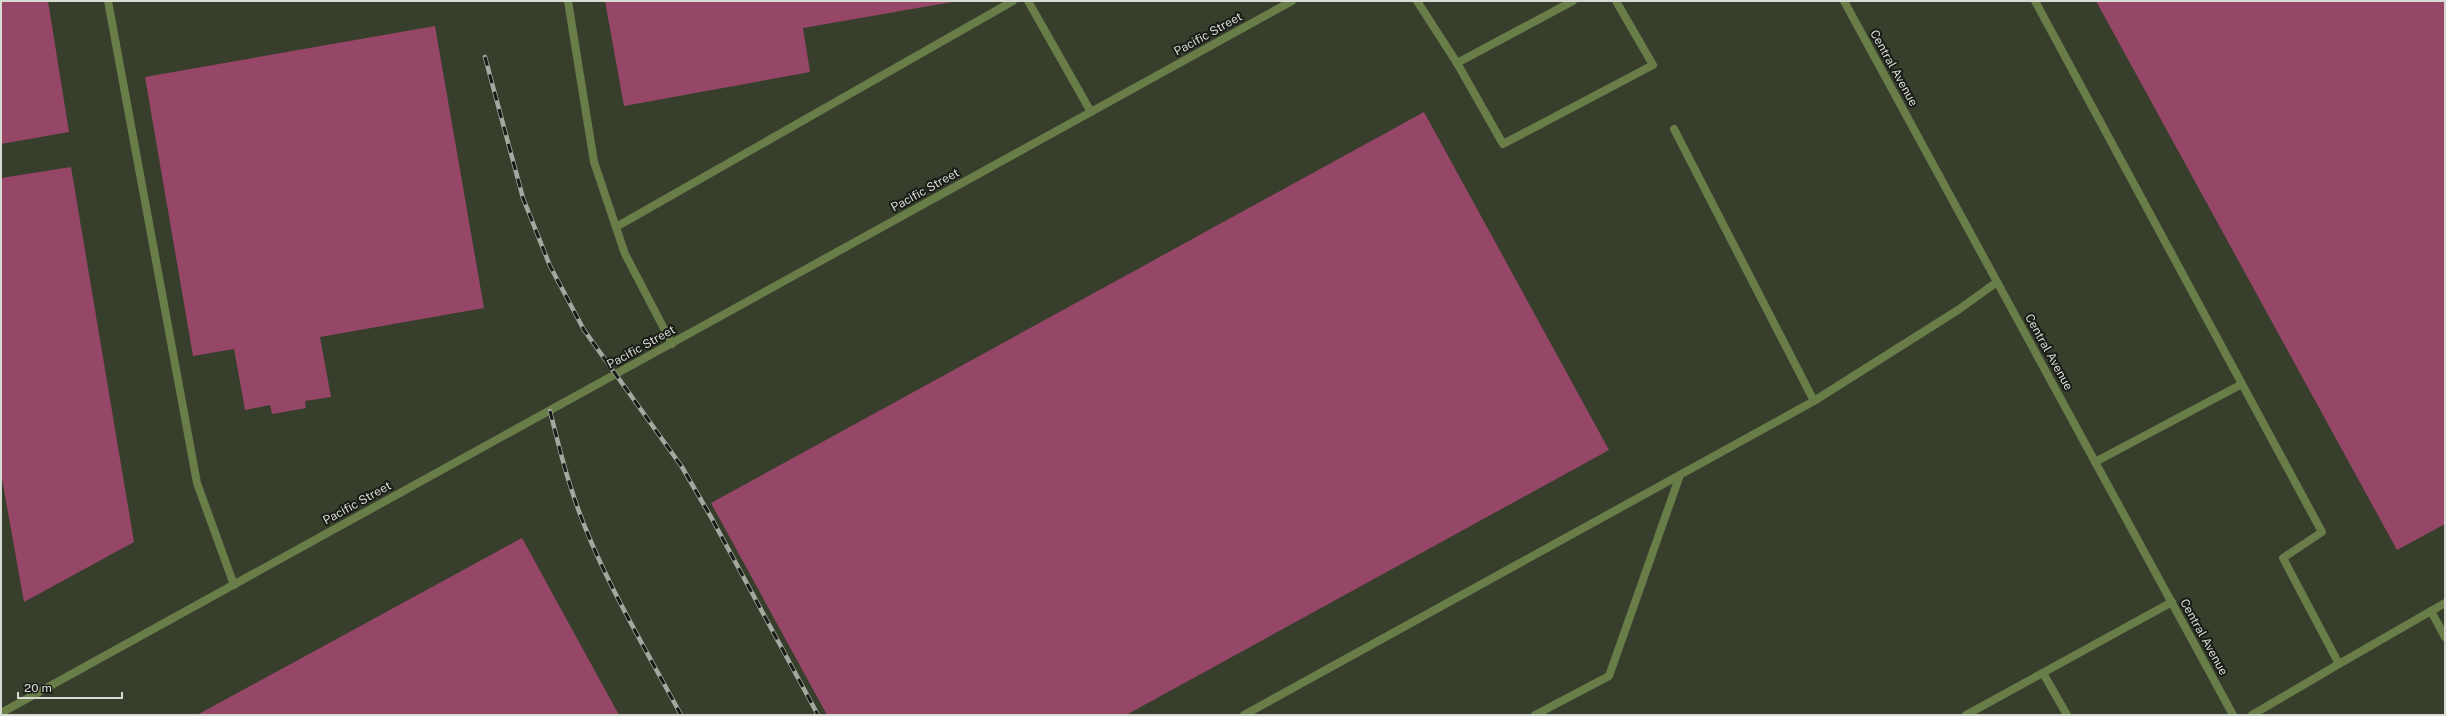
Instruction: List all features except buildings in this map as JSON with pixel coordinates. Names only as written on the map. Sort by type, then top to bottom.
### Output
[{"type":"street","points":[[108,1],[197,483],[234,584]]},
{"type":"street","points":[[568,1],[594,162],[625,254],[672,344]]},
{"type":"street","points":[[616,227],[1013,1]]},
{"type":"street","points":[[1028,1],[1091,112]]},
{"type":"street","name":"Pacific Street","points":[[1,713],[1292,1]]},
{"type":"street","points":[[1417,1],[1457,63],[1503,144],[1653,65],[1616,1]]},
{"type":"street","points":[[1457,63],[1574,1]]},
{"type":"street","name":"Central Avenue","points":[[1844,1],[2233,715]]},
{"type":"street","points":[[2035,1],[2322,532],[2283,558],[2339,664]]},
{"type":"street","points":[[1674,129],[1814,401]]},
{"type":"street","points":[[1244,715],[1814,401],[1951,314],[1997,282]]},
{"type":"street","points":[[2095,462],[2242,384]]},
{"type":"street","points":[[1535,715],[1609,676],[1680,475]]},
{"type":"street","points":[[1966,715],[2172,602]]},
{"type":"street","points":[[2252,715],[2445,602]]},
{"type":"street","points":[[2431,611],[2445,637]]},
{"type":"street","points":[[2043,673],[2067,715]]},
{"type":"shaded area","points":[[1,1],[2445,1],[2445,715],[1,715]]},
{"type":"railway","points":[[485,57],[523,198],[550,266],[584,330],[682,467],[711,517],[818,715]]},
{"type":"railway","points":[[550,411],[569,481],[582,520],[594,548],[621,605],[681,715]]}]
